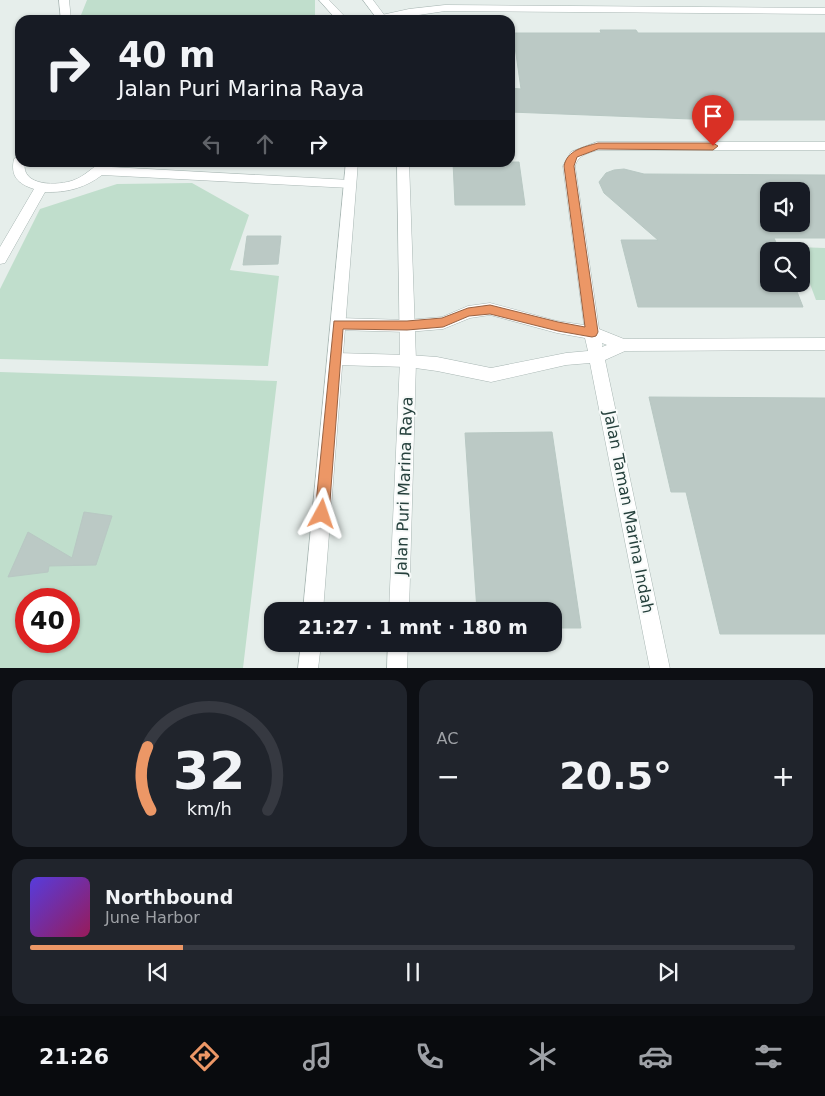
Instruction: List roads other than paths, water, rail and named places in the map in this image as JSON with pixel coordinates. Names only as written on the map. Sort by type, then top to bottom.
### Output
[{"type":"street","points":[[64,0],[66,15]]},
{"type":"street","points":[[324,0],[338,15]]},
{"type":"street","points":[[368,0],[377,15]]},
{"type":"street","points":[[396,15],[445,8],[825,11]]},
{"type":"street","name":"Jalan Taman Marina Indah","points":[[660,668],[592,332],[569,166],[570,160],[574,155],[598,146],[825,146]]},
{"type":"street","points":[[19,167],[20,175],[28,182],[40,188],[72,186],[88,180],[105,167],[350,184]]},
{"type":"street","points":[[314,602],[352,167]]},
{"type":"street","name":"Jalan Puri Marina Raya","points":[[399,602],[408,361],[403,167]]},
{"type":"street","points":[[0,259],[40,188]]},
{"type":"street","points":[[338,324],[407,326],[443,323],[468,312],[490,309],[558,327],[592,332],[624,345],[825,344]]},
{"type":"street","points":[[336,359],[408,361],[437,364],[491,375],[566,359],[598,356],[624,345]]},
{"type":"street","points":[[308,668],[309,652]]},
{"type":"street","points":[[397,668],[398,652]]}]
